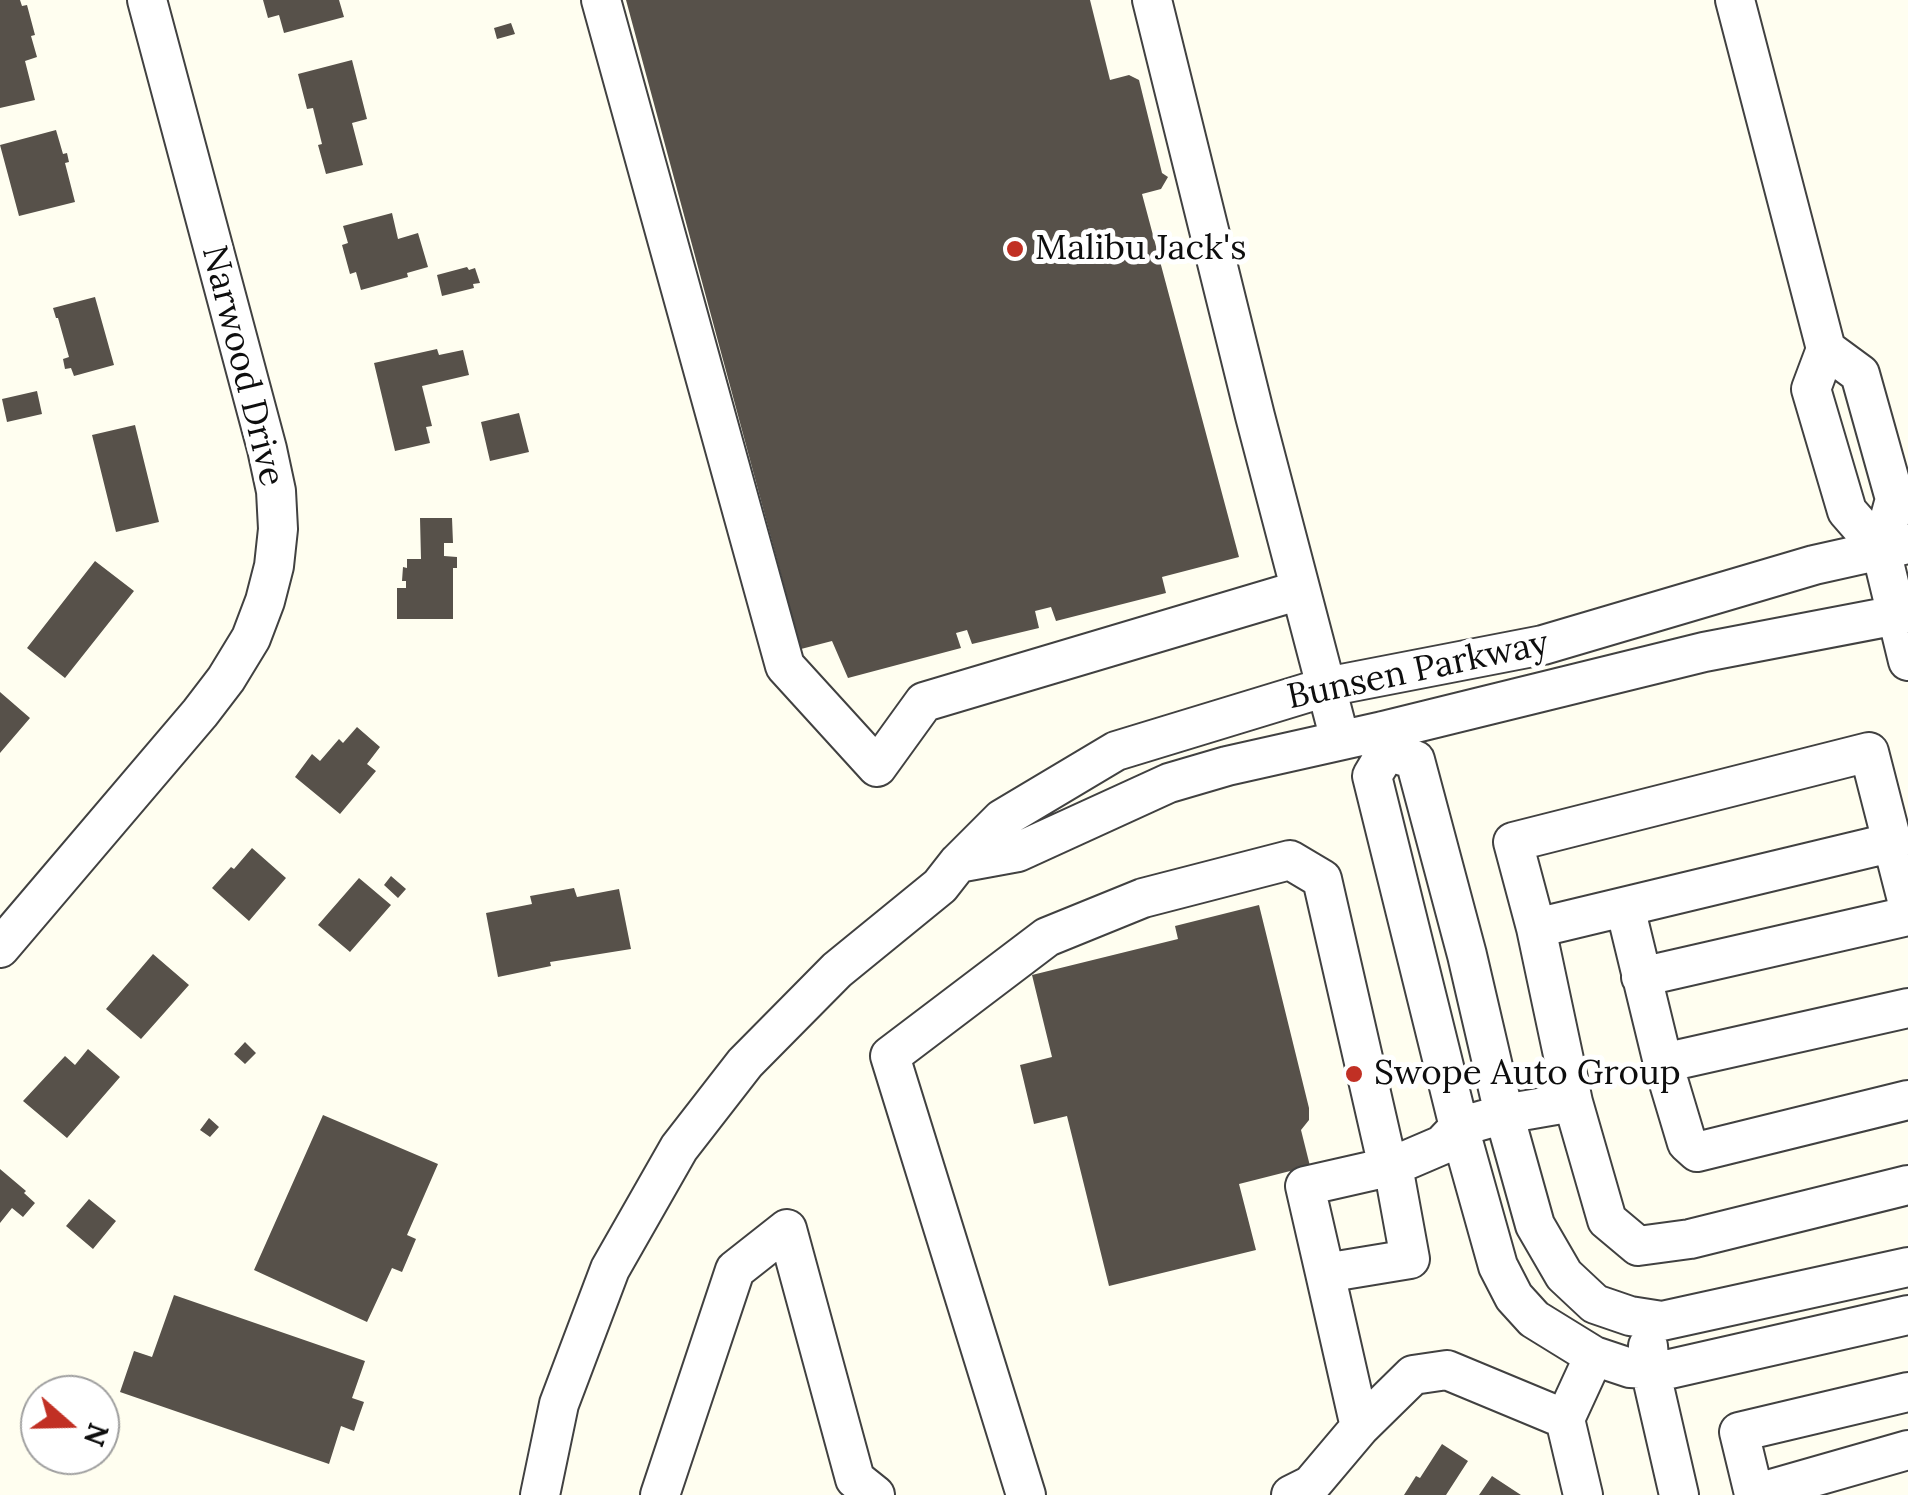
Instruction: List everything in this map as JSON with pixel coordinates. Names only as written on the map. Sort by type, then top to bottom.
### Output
[{"type":"street","name":"Narwood Drive","points":[[0,948],[226,679],[251,638],[274,566],[278,529],[276,491],[267,449],[147,0]]},
{"type":"street","points":[[601,0],[785,666],[877,767],[924,702],[1300,590]]},
{"type":"street","points":[[1152,0],[1340,740]]},
{"type":"street","points":[[1734,0],[1826,348],[1811,389],[1846,511],[1895,547]]},
{"type":"street","points":[[1826,348],[1860,374],[1890,481],[1908,661]]},
{"type":"street","name":"Bunsen Parkway","points":[[540,1495],[560,1404],[610,1269],[679,1148],[745,1063],[837,970],[940,886],[1002,820],[1116,751],[1326,686],[1543,645],[1814,565],[1895,547]]},
{"type":"street","name":"Bunsen Parkway","points":[[958,863],[1018,852],[1170,783],[1227,766],[1340,740],[1385,741],[1704,652],[1902,614]]},
{"type":"street","points":[[1908,1266],[1662,1321],[1630,1316],[1595,1304],[1564,1275],[1535,1225],[1415,760],[1385,741],[1372,776],[1459,1127],[1498,1266],[1514,1297],[1534,1319],[1594,1356],[1630,1368],[1670,1370],[1908,1316]]},
{"type":"street","points":[[1908,904],[1869,752],[1513,842],[1536,928],[1573,1102],[1608,1220],[1638,1246],[1690,1239],[1908,1185]]},
{"type":"street","points":[[1536,928],[1894,842]]},
{"type":"street","points":[[1026,1495],[890,1056],[1047,938],[1143,898],[1290,860],[1322,879],[1384,1154],[1393,1166],[1410,1259],[1325,1273]]},
{"type":"street","points":[[1625,908],[1663,1064],[1687,1143],[1697,1152],[1908,1100]]},
{"type":"street","points":[[1641,977],[1908,916]]},
{"type":"street","points":[[1418,966],[1467,955]]},
{"type":"street","points":[[1663,1064],[1908,1008]]},
{"type":"street","points":[[1360,1427],[1305,1186],[1393,1166],[1442,1145],[1459,1127],[1504,1114],[1573,1102]]},
{"type":"street","points":[[660,1495],[735,1270],[788,1230],[855,1479],[875,1495]]},
{"type":"street","points":[[1645,1318],[1650,1369],[1679,1495]]},
{"type":"street","points":[[1584,1495],[1565,1419],[1594,1356]]},
{"type":"street","points":[[1303,1492],[1360,1427],[1414,1375],[1447,1370],[1565,1419]]},
{"type":"street","points":[[1908,1392],[1739,1432],[1754,1495],[1908,1450]]},
{"type":"building","points":[[0,0],[20,0],[22,6],[27,5],[37,57],[25,61],[35,100],[0,108]]},
{"type":"building","points":[[263,0],[339,0],[344,17],[284,33],[279,15],[268,18]]},
{"type":"building","points":[[626,0],[1090,0],[1110,80],[1129,75],[1139,80],[1162,173],[1168,177],[1161,189],[1142,194],[1239,557],[1162,577],[1166,593],[1056,621],[1051,607],[1035,611],[1039,628],[972,644],[967,630],[956,633],[961,648],[848,678],[832,641],[801,649]]},
{"type":"building","points":[[511,23],[515,34],[497,39],[494,28]]},
{"type":"building","points":[[352,60],[367,119],[352,123],[363,165],[326,174],[313,108],[307,109],[298,74]]},
{"type":"building","points":[[56,130],[63,154],[67,153],[69,162],[65,163],[75,202],[19,216],[0,145]]},
{"type":"building","points":[[392,213],[398,239],[418,233],[428,267],[361,290],[356,272],[350,274],[342,245],[348,243],[343,226]]},
{"type":"building","points":[[475,268],[480,283],[442,296],[437,275]]},
{"type":"building","points":[[95,297],[114,365],[74,376],[71,368],[65,369],[63,359],[69,357],[53,308]]},
{"type":"building","points":[[437,349],[439,355],[463,350],[469,375],[422,386],[432,426],[426,427],[430,443],[395,451],[374,363]]},
{"type":"building","points":[[37,391],[42,414],[7,422],[2,399]]},
{"type":"building","points":[[519,413],[529,452],[490,461],[481,422]]},
{"type":"building","points":[[135,425],[159,522],[116,532],[92,435]]},
{"type":"building","points":[[420,518],[452,518],[453,543],[444,543],[444,556],[457,557],[457,568],[453,568],[453,619],[397,619],[397,588],[406,588],[403,567],[407,568],[407,559],[421,559]]},
{"type":"building","points":[[95,561],[134,591],[65,678],[27,648]]},
{"type":"building","points":[[0,692],[30,718],[0,753]]},
{"type":"building","points":[[357,727],[380,747],[367,764],[376,771],[340,814],[295,777],[312,754],[320,761],[339,739],[343,743]]},
{"type":"building","points":[[252,848],[286,878],[249,921],[212,888]]},
{"type":"building","points":[[391,876],[406,889],[398,898],[384,885]]},
{"type":"building","points":[[359,878],[391,905],[350,952],[318,925]]},
{"type":"building","points":[[574,888],[577,897],[619,889],[631,949],[550,962],[551,966],[498,977],[486,913],[532,904],[530,896]]},
{"type":"building","points":[[1259,905],[1309,1108],[1309,1120],[1301,1130],[1310,1166],[1239,1184],[1256,1250],[1109,1286],[1067,1116],[1034,1124],[1020,1065],[1052,1057],[1032,975],[1178,939],[1175,926]]},
{"type":"building","points":[[153,954],[189,985],[141,1039],[106,1009]]},
{"type":"building","points":[[245,1042],[256,1053],[245,1064],[234,1054]]},
{"type":"building","points":[[88,1049],[120,1077],[67,1138],[23,1101],[65,1056],[75,1065]]},
{"type":"building","points":[[323,1115],[438,1164],[407,1235],[416,1239],[402,1272],[392,1268],[367,1322],[254,1270]]},
{"type":"building","points":[[209,1118],[219,1127],[210,1137],[200,1130]]},
{"type":"building","points":[[0,1169],[35,1203],[23,1217],[12,1208],[0,1223]]},
{"type":"building","points":[[89,1199],[116,1221],[93,1249],[66,1226]]},
{"type":"building","points":[[174,1295],[365,1361],[352,1398],[364,1402],[354,1431],[341,1426],[329,1464],[120,1392],[134,1351],[152,1357]]},
{"type":"building","points":[[1442,1444],[1468,1461],[1446,1495],[1404,1495],[1416,1476],[1420,1478]]},
{"type":"building","points":[[1492,1476],[1521,1495],[1479,1495]]},
{"type":"place","name":"Malibu Jack's","points":[[1015,249]]},
{"type":"place","name":"Swope Auto Group","points":[[1354,1074]]}]
